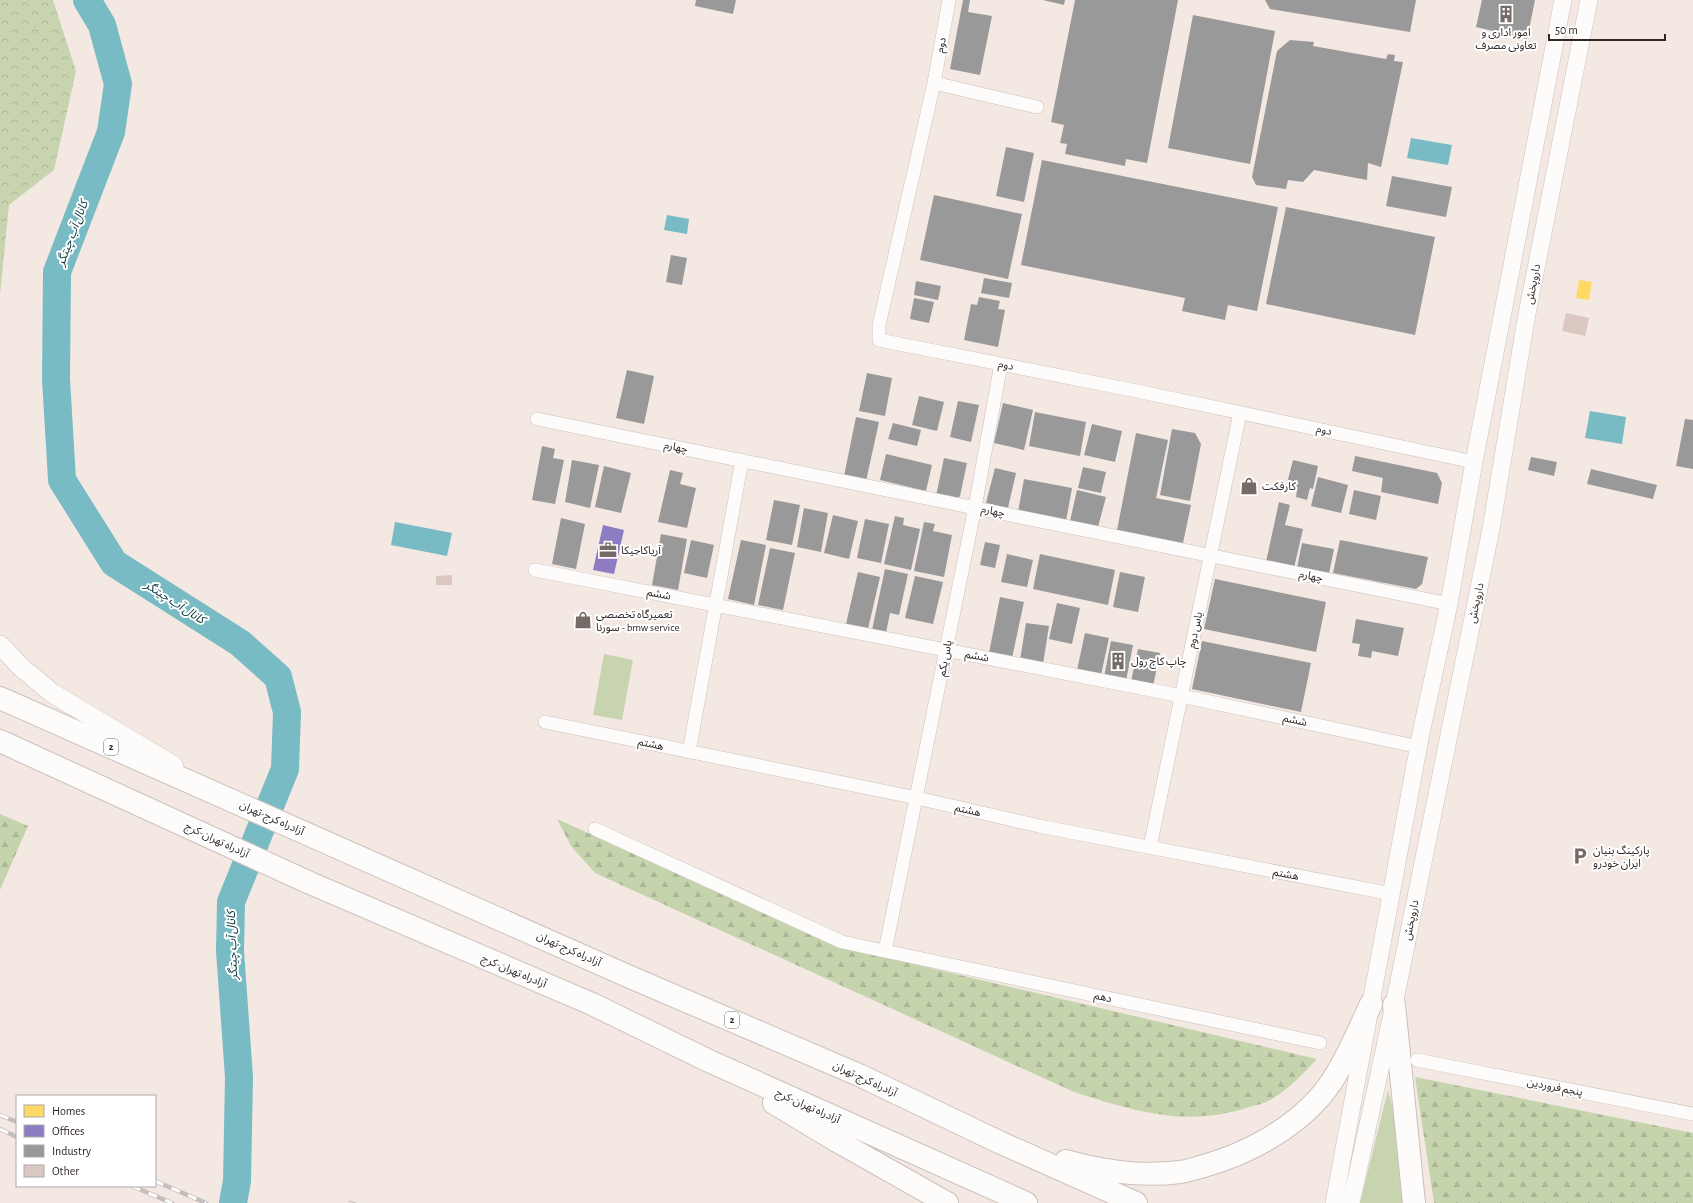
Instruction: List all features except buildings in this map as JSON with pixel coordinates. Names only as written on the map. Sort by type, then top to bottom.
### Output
[{"type":"highway","name":"آزادراه کرج-تهران","points":[[0,698],[630,977],[859,1075],[999,1142],[1136,1203]]},
{"type":"highway","name":"آزادراه تهران-کرج","points":[[0,742],[310,883],[592,1004],[709,1061],[1026,1203]]},
{"type":"highway","points":[[999,1142],[1084,1166],[1133,1173],[1181,1172],[1230,1158],[1262,1142],[1292,1123],[1320,1097],[1336,1073],[1371,1004]]},
{"type":"highway","points":[[1394,1005],[1414,1203]]},
{"type":"highway","points":[[709,1061],[783,1109],[947,1203]]},
{"type":"main road","points":[[0,645],[22,668],[52,693],[223,796]]},
{"type":"street","name":"دوم","points":[[949,0],[934,83],[880,325],[878,340],[1474,462]]},
{"type":"street","points":[[1334,1203],[1419,747],[1466,516],[1474,462],[1563,0]]},
{"type":"street","name":"داروپخش","points":[[1351,1203],[1394,1005],[1491,529],[1526,319],[1589,0]]},
{"type":"street","points":[[934,83],[1037,107]]},
{"type":"street","points":[[1502,315],[1526,319]]},
{"type":"street","name":"یاس یکم","points":[[885,951],[975,507],[1001,364]]},
{"type":"street","name":"یاس دوم","points":[[1150,847],[1240,413]]},
{"type":"street","name":"چهارم","points":[[537,419],[1449,604]]},
{"type":"street","points":[[689,752],[742,460]]},
{"type":"street","points":[[1466,516],[1481,512],[1491,529]]},
{"type":"street","name":"ششم","points":[[535,570],[1182,696],[1419,747]]},
{"type":"street","name":"هشتم","points":[[545,722],[917,798],[1039,826],[1392,894]]},
{"type":"street","name":"دهم","points":[[595,829],[842,942],[1320,1042]]},
{"type":"street","name":"پنجم فروردین","points":[[1417,1060],[1693,1114]]},
{"type":"green space","points":[[0,0],[53,0],[76,71],[54,170],[9,205],[0,295]]},
{"type":"green space","points":[[604,654],[633,660],[622,720],[593,715]]},
{"type":"green space","points":[[0,814],[28,826],[0,890]]},
{"type":"green space","points":[[557,819],[841,947],[1317,1059],[1279,1095],[1270,1100],[1258,1105],[1226,1113],[1204,1116],[1182,1116],[1139,1111],[1074,1092],[595,873],[571,846]]},
{"type":"green space","points":[[1415,1077],[1693,1133],[1693,1203],[1434,1203]]},
{"type":"green space","points":[[1388,1090],[1399,1132],[1408,1203],[1360,1203]]},
{"type":"water","points":[[1411,138],[1452,145],[1448,165],[1407,158]]},
{"type":"water","points":[[667,215],[689,219],[687,234],[664,230]]},
{"type":"water","points":[[1590,411],[1626,417],[1622,444],[1585,438]]},
{"type":"water","points":[[395,522],[452,533],[447,556],[391,545]]},
{"type":"waterway","name":"کانال آب چیتگر","points":[[87,0],[102,25],[118,84],[111,132],[57,272],[56,379],[62,480],[114,563],[240,643],[278,677],[287,712],[285,769],[231,902],[230,951],[239,1077],[237,1181],[233,1203]]},
{"type":"tram line","points":[[349,1201],[356,1203]]},
{"type":"railway","points":[[0,1115],[16,1122]]},
{"type":"railway","points":[[0,1129],[16,1137]]},
{"type":"railway","points":[[156,1181],[206,1203]]},
{"type":"railway","points":[[134,1187],[172,1203]]},
{"type":"place","name":"امور اداری و تعاونی مصرف","points":[[1506,14]]},
{"type":"place","name":"کارفکت","points":[[1249,486]]},
{"type":"place","name":"آریاکاجیکا","points":[[608,550]]},
{"type":"place","name":"تعمیرگاه تخصصی سورنا - bmw service","points":[[583,620]]},
{"type":"place","name":"چاپ کاج رول","points":[[1118,661]]},
{"type":"place","name":"پارکینگ بنیان ایران خودرو","points":[[1580,856]]}]
